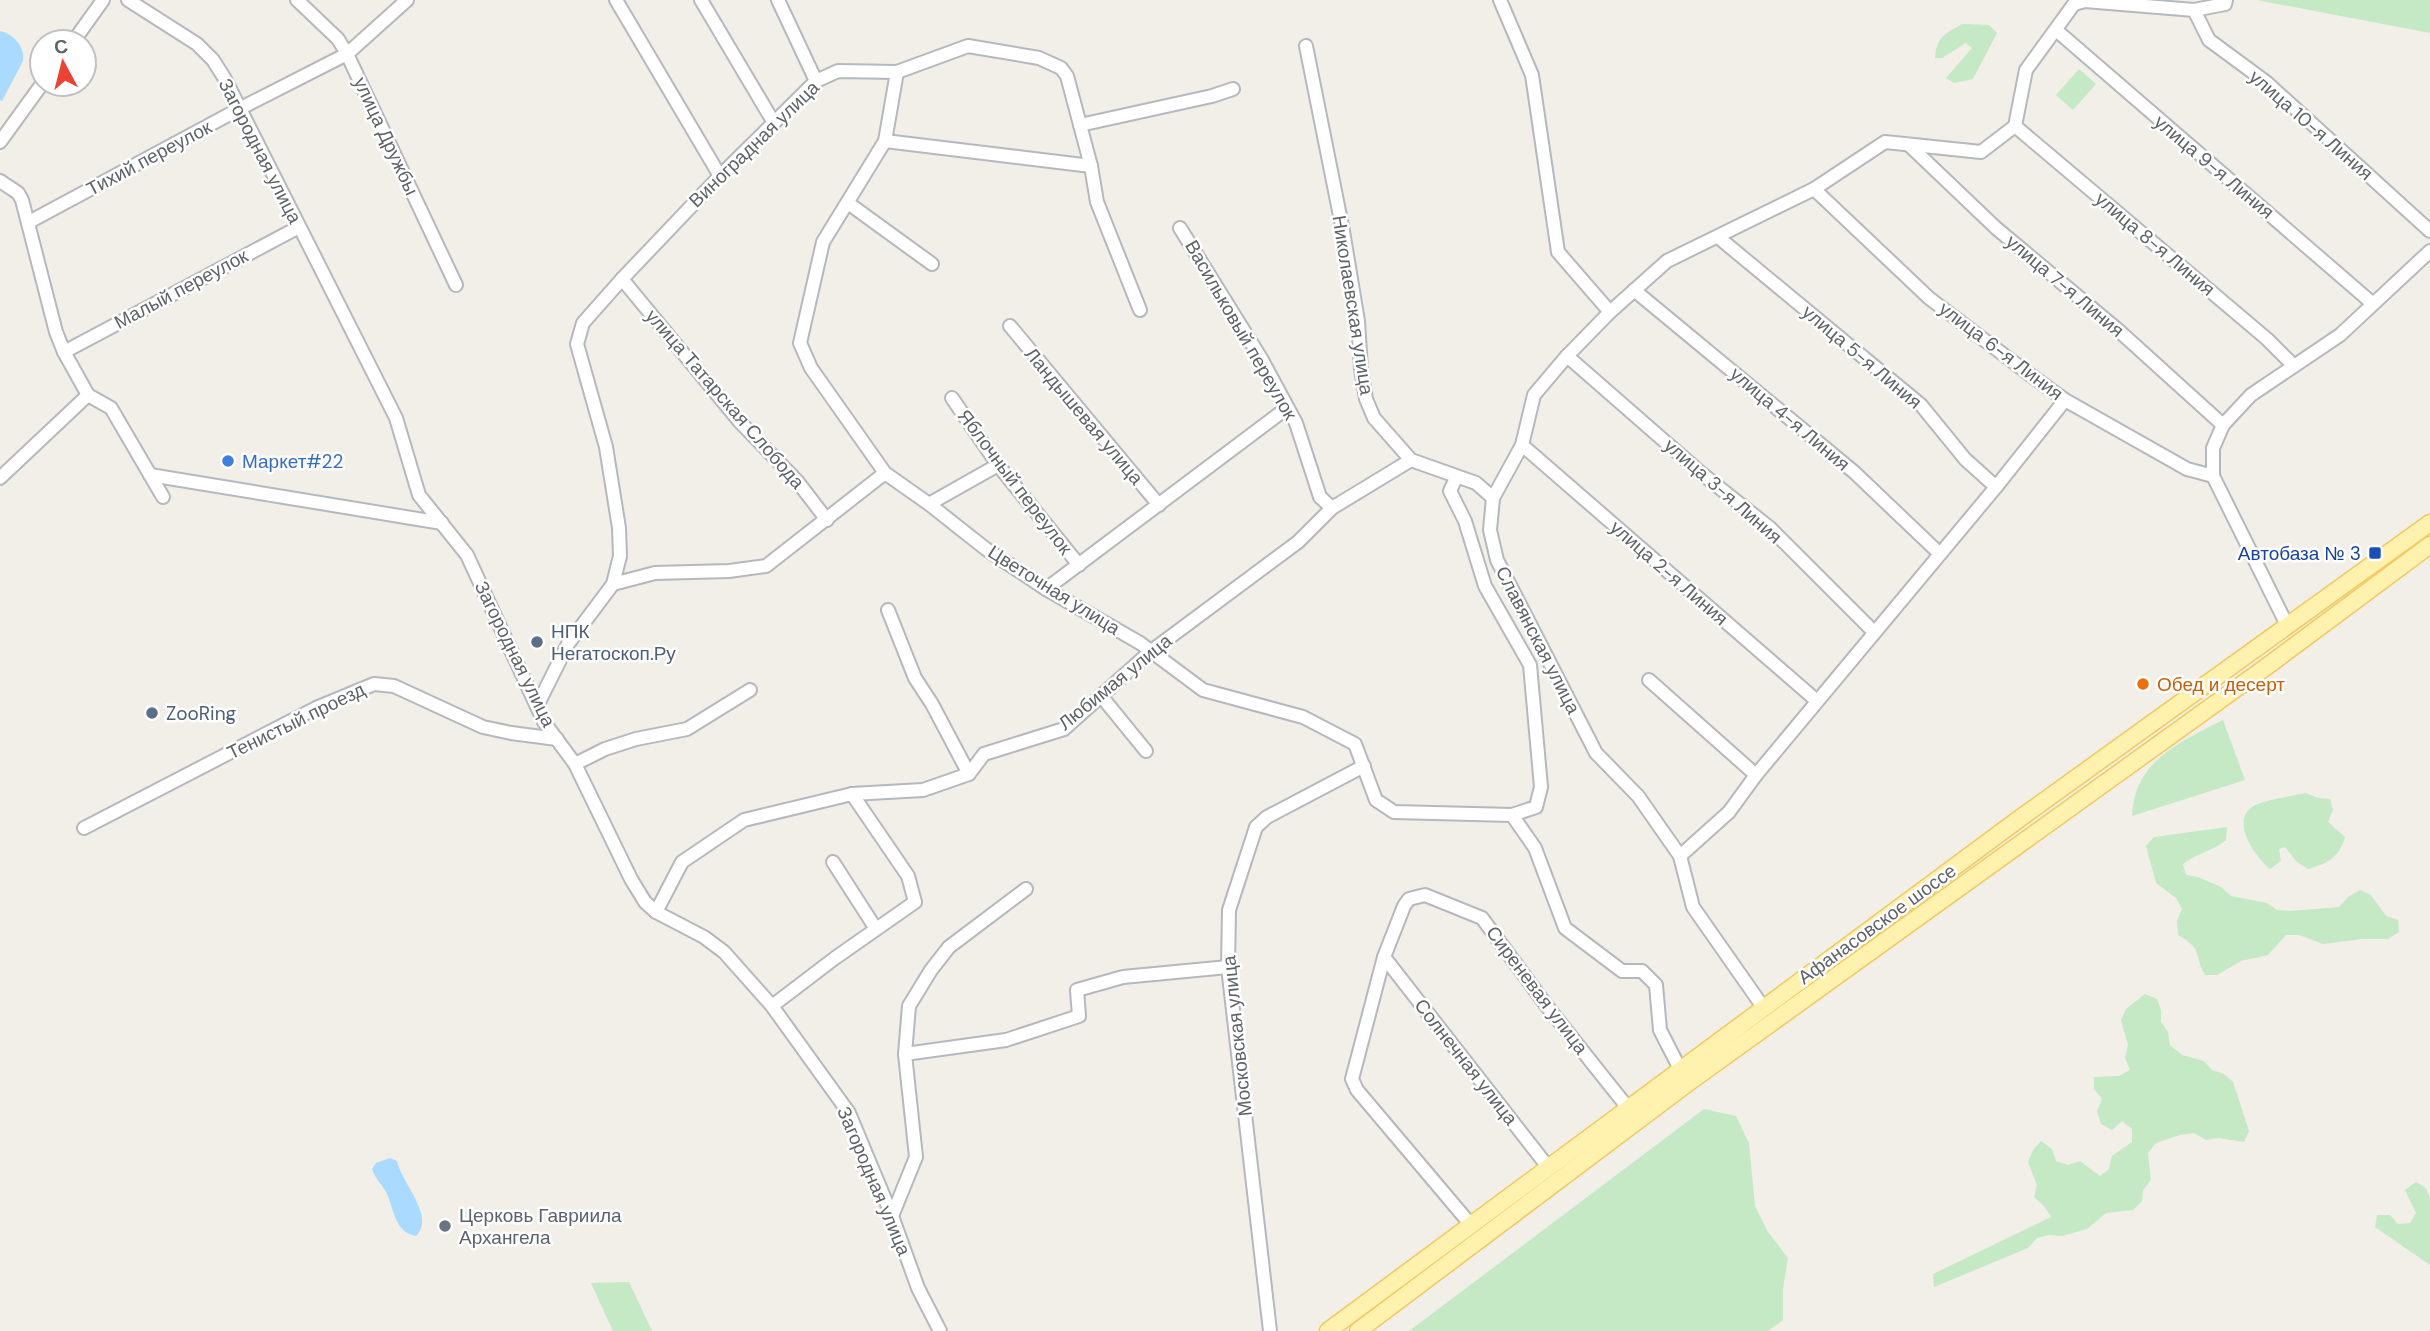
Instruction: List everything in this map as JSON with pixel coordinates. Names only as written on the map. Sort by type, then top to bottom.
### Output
[{"type":"main road","name":"Афанасовское шоссе","points":[[1328,1331],[2019,819],[2430,523]]},
{"type":"main road","name":"Афанасовское шоссе","points":[[1358,1331],[1688,1083],[2255,675],[2430,545]]},
{"type":"street","points":[[83,28],[103,0]]},
{"type":"street","name":"Загородная улица","points":[[128,0],[197,44],[213,60],[241,108],[396,418],[419,495],[467,555],[544,722],[575,764],[631,879],[645,902],[656,912],[704,937],[724,953],[772,1006],[849,1113],[892,1216],[918,1288],[940,1331]]},
{"type":"street","name":"улица Дружбы","points":[[297,0],[338,39],[347,54],[456,285]]},
{"type":"street","name":"Тихий переулок","points":[[29,222],[347,54],[407,0]]},
{"type":"street","points":[[616,0],[719,176]]},
{"type":"street","points":[[701,0],[774,123]]},
{"type":"street","points":[[778,0],[816,81]]},
{"type":"street","points":[[1500,0],[1532,75],[1558,252],[1610,312]]},
{"type":"street","points":[[2015,126],[2026,70],[2074,4],[2085,1],[2196,13],[2225,4],[2226,0]]},
{"type":"street","name":"улица 10-я Линия","points":[[2196,13],[2209,40],[2266,82],[2430,231]]},
{"type":"street","name":"улица 9-я Линия","points":[[2056,30],[2372,303]]},
{"type":"street","name":"Виноградная улица","points":[[613,583],[620,556],[619,528],[606,447],[577,344],[583,323],[719,176],[816,81],[838,71],[897,72],[968,46],[1039,58],[1062,68],[1067,76],[1091,166],[1097,202],[1140,310]]},
{"type":"street","name":"Николаевская улица","points":[[1306,46],[1356,308],[1366,399],[1374,418],[1411,460],[1476,483],[1493,498]]},
{"type":"street","points":[[537,706],[568,644],[613,583],[655,573],[729,571],[766,566],[885,474],[811,368],[800,343],[823,242],[885,141],[897,72]]},
{"type":"street","points":[[1080,125],[1200,99],[1233,89]]},
{"type":"street","points":[[0,142],[32,98]]},
{"type":"street","name":"Славянская улица","points":[[1763,1007],[1693,907],[1680,856],[1638,796],[1596,752],[1497,560],[1490,530],[1493,498],[1522,445],[1534,395],[1610,312],[1667,261],[1814,190],[1885,142],[1981,152],[2015,126]]},
{"type":"street","name":"улица 8-я Линия","points":[[2015,126],[2267,338],[2292,365]]},
{"type":"street","points":[[885,141],[1091,166]]},
{"type":"street","name":"улица 7-я Линия","points":[[1909,145],[1996,228],[2118,330],[2223,425]]},
{"type":"street","points":[[0,181],[18,193],[23,200],[56,332],[64,352],[88,395],[111,408],[163,497]]},
{"type":"street","name":"улица 6-я Линия","points":[[1814,190],[1929,298],[2065,400],[2187,469],[2213,476]]},
{"type":"street","points":[[848,204],[932,264]]},
{"type":"street","name":"Малый переулок","points":[[64,352],[299,227]]},
{"type":"street","name":"Васильковый переулок","points":[[1180,228],[1262,360],[1296,423],[1320,497],[1332,508]]},
{"type":"street","name":"улица 5-я Линия","points":[[1718,237],[1921,405],[1965,459],[1996,487]]},
{"type":"street","points":[[2288,627],[2213,476],[2213,448],[2223,425],[2251,395],[2340,335],[2430,251]]},
{"type":"street","name":"улица Татарская Слобода","points":[[622,278],[739,421],[797,481],[827,520]]},
{"type":"street","name":"улица 4-я Линия","points":[[1634,290],[1854,472],[1940,554]]},
{"type":"street","name":"Ландышевая улица","points":[[1010,326],[1159,505]]},
{"type":"street","name":"улица 3-я Линия","points":[[1567,356],[1770,528],[1874,632]]},
{"type":"street","points":[[0,478],[88,395]]},
{"type":"street","name":"Яблочный переулок","points":[[952,398],[998,465],[1079,565]]},
{"type":"street","points":[[1680,856],[1729,812],[1756,775],[2065,400]]},
{"type":"street","points":[[1046,589],[1287,408]]},
{"type":"street","name":"улица 2-я Линия","points":[[1522,445],[1817,701]]},
{"type":"street","name":"Любимая улица","points":[[656,912],[682,862],[744,820],[852,794],[923,790],[969,774],[984,754],[1064,729],[1150,653],[1298,542],[1332,508],[1411,460]]},
{"type":"street","points":[[929,504],[998,465]]},
{"type":"street","name":"Цветочная улица","points":[[885,474],[1046,589],[1140,643],[1203,690],[1303,717],[1355,744],[1376,800],[1394,812],[1512,814]]},
{"type":"street","points":[[150,475],[442,523]]},
{"type":"street","points":[[1456,478],[1450,491],[1465,521],[1485,586],[1530,665],[1541,787],[1536,807],[1512,814],[1535,848],[1565,929],[1622,971],[1642,971],[1656,985],[1660,1030],[1680,1069]]},
{"type":"street","points":[[888,610],[915,678],[969,774]]},
{"type":"street","points":[[1649,680],[1756,775]]},
{"type":"street","name":"Тенистый проезд","points":[[83,828],[316,708],[361,687],[374,684],[394,686],[483,727],[557,739]]},
{"type":"street","points":[[575,764],[605,749],[636,739],[687,729],[750,690]]},
{"type":"street","points":[[1102,697],[1146,751]]},
{"type":"street","name":"Московская улица","points":[[1270,1331],[1228,967],[1229,910],[1256,827],[1267,817],[1364,766]]},
{"type":"street","points":[[772,1006],[915,902],[908,876],[852,794]]},
{"type":"street","points":[[833,862],[876,929]]},
{"type":"street","points":[[892,1216],[916,1157],[905,1054],[909,1006],[949,947],[1026,889]]},
{"type":"street","name":"Сиреневая улица","points":[[1384,957],[1404,906],[1409,899],[1417,895],[1425,895],[1479,916],[1628,1108]]},
{"type":"street","points":[[1384,957],[1352,1074],[1353,1084],[1471,1225]]},
{"type":"street","name":"Солнечная улица","points":[[1384,957],[1548,1167]]},
{"type":"street","points":[[905,1054],[1006,1040],[1079,1016],[1077,990],[1123,977],[1228,967]]},
{"type":"green space","points":[[2257,0],[2430,0],[2430,33]]},
{"type":"green space","points":[[1962,24],[1989,25],[1997,33],[1973,79],[1954,83],[1946,78],[1972,48],[1966,43],[1942,58],[1935,58],[1937,45],[1942,37]]},
{"type":"green space","points":[[2079,69],[2096,84],[2073,110],[2056,95]]},
{"type":"green space","points":[[2223,720],[2245,780],[2132,816],[2135,797],[2150,767],[2176,746]]},
{"type":"green space","points":[[2306,793],[2330,799],[2333,810],[2328,822],[2345,837],[2343,844],[2332,859],[2308,869],[2297,862],[2285,847],[2279,849],[2281,861],[2270,869],[2248,840],[2244,830],[2246,814],[2252,807],[2263,802]]},
{"type":"green space","points":[[2227,827],[2226,840],[2183,864],[2186,875],[2221,887],[2231,896],[2267,903],[2277,910],[2339,907],[2348,897],[2360,890],[2371,895],[2386,916],[2398,920],[2399,932],[2388,939],[2323,944],[2299,935],[2286,935],[2268,955],[2241,961],[2217,975],[2205,975],[2195,948],[2178,935],[2177,921],[2182,909],[2176,898],[2156,883],[2146,846],[2154,837]]},
{"type":"green space","points":[[2145,994],[2157,999],[2161,1022],[2168,1032],[2170,1045],[2182,1055],[2204,1061],[2212,1070],[2224,1074],[2233,1082],[2249,1131],[2244,1142],[2219,1138],[2206,1140],[2194,1133],[2156,1143],[2148,1153],[2151,1180],[2143,1190],[2142,1201],[2133,1210],[2106,1213],[2087,1229],[2062,1236],[2037,1238],[2028,1248],[1934,1287],[1933,1274],[2051,1217],[2034,1197],[2037,1185],[2028,1162],[2041,1141],[2052,1149],[2056,1161],[2068,1165],[2080,1161],[2100,1176],[2109,1169],[2112,1156],[2132,1142],[2132,1129],[2122,1121],[2112,1130],[2101,1124],[2097,1111],[2102,1099],[2094,1089],[2094,1077],[2119,1076],[2130,1070],[2125,1058],[2128,1045],[2121,1020],[2126,1009]]},
{"type":"green space","points":[[1704,1109],[1736,1116],[1749,1143],[1755,1206],[1768,1232],[1788,1258],[1783,1288],[1783,1320],[1768,1331],[1409,1331]]},
{"type":"green space","points":[[2416,1182],[2426,1188],[2430,1199],[2430,1265],[2375,1227],[2377,1215],[2390,1215],[2398,1224],[2410,1223],[2416,1213],[2405,1190]]},
{"type":"green space","points":[[629,1282],[652,1331],[613,1331],[591,1283]]},
{"type":"water","points":[[0,31],[18,42],[23,56],[23,61],[2,101],[0,100]]},
{"type":"water","points":[[390,1158],[397,1161],[420,1210],[421,1228],[416,1236],[409,1234],[399,1225],[387,1194],[372,1169],[376,1163]]},
{"type":"place","name":"Маркет#22","points":[[228,461]]},
{"type":"place","name":"Автобаза № 3","points":[[2375,553]]},
{"type":"place","name":"НПК Негатоскоп.Ру","points":[[537,642]]},
{"type":"place","name":"Обед и десерт","points":[[2143,684]]},
{"type":"place","name":"ZooRing","points":[[152,713]]},
{"type":"place","name":"Церковь Гавриила Архангела","points":[[445,1226]]}]
